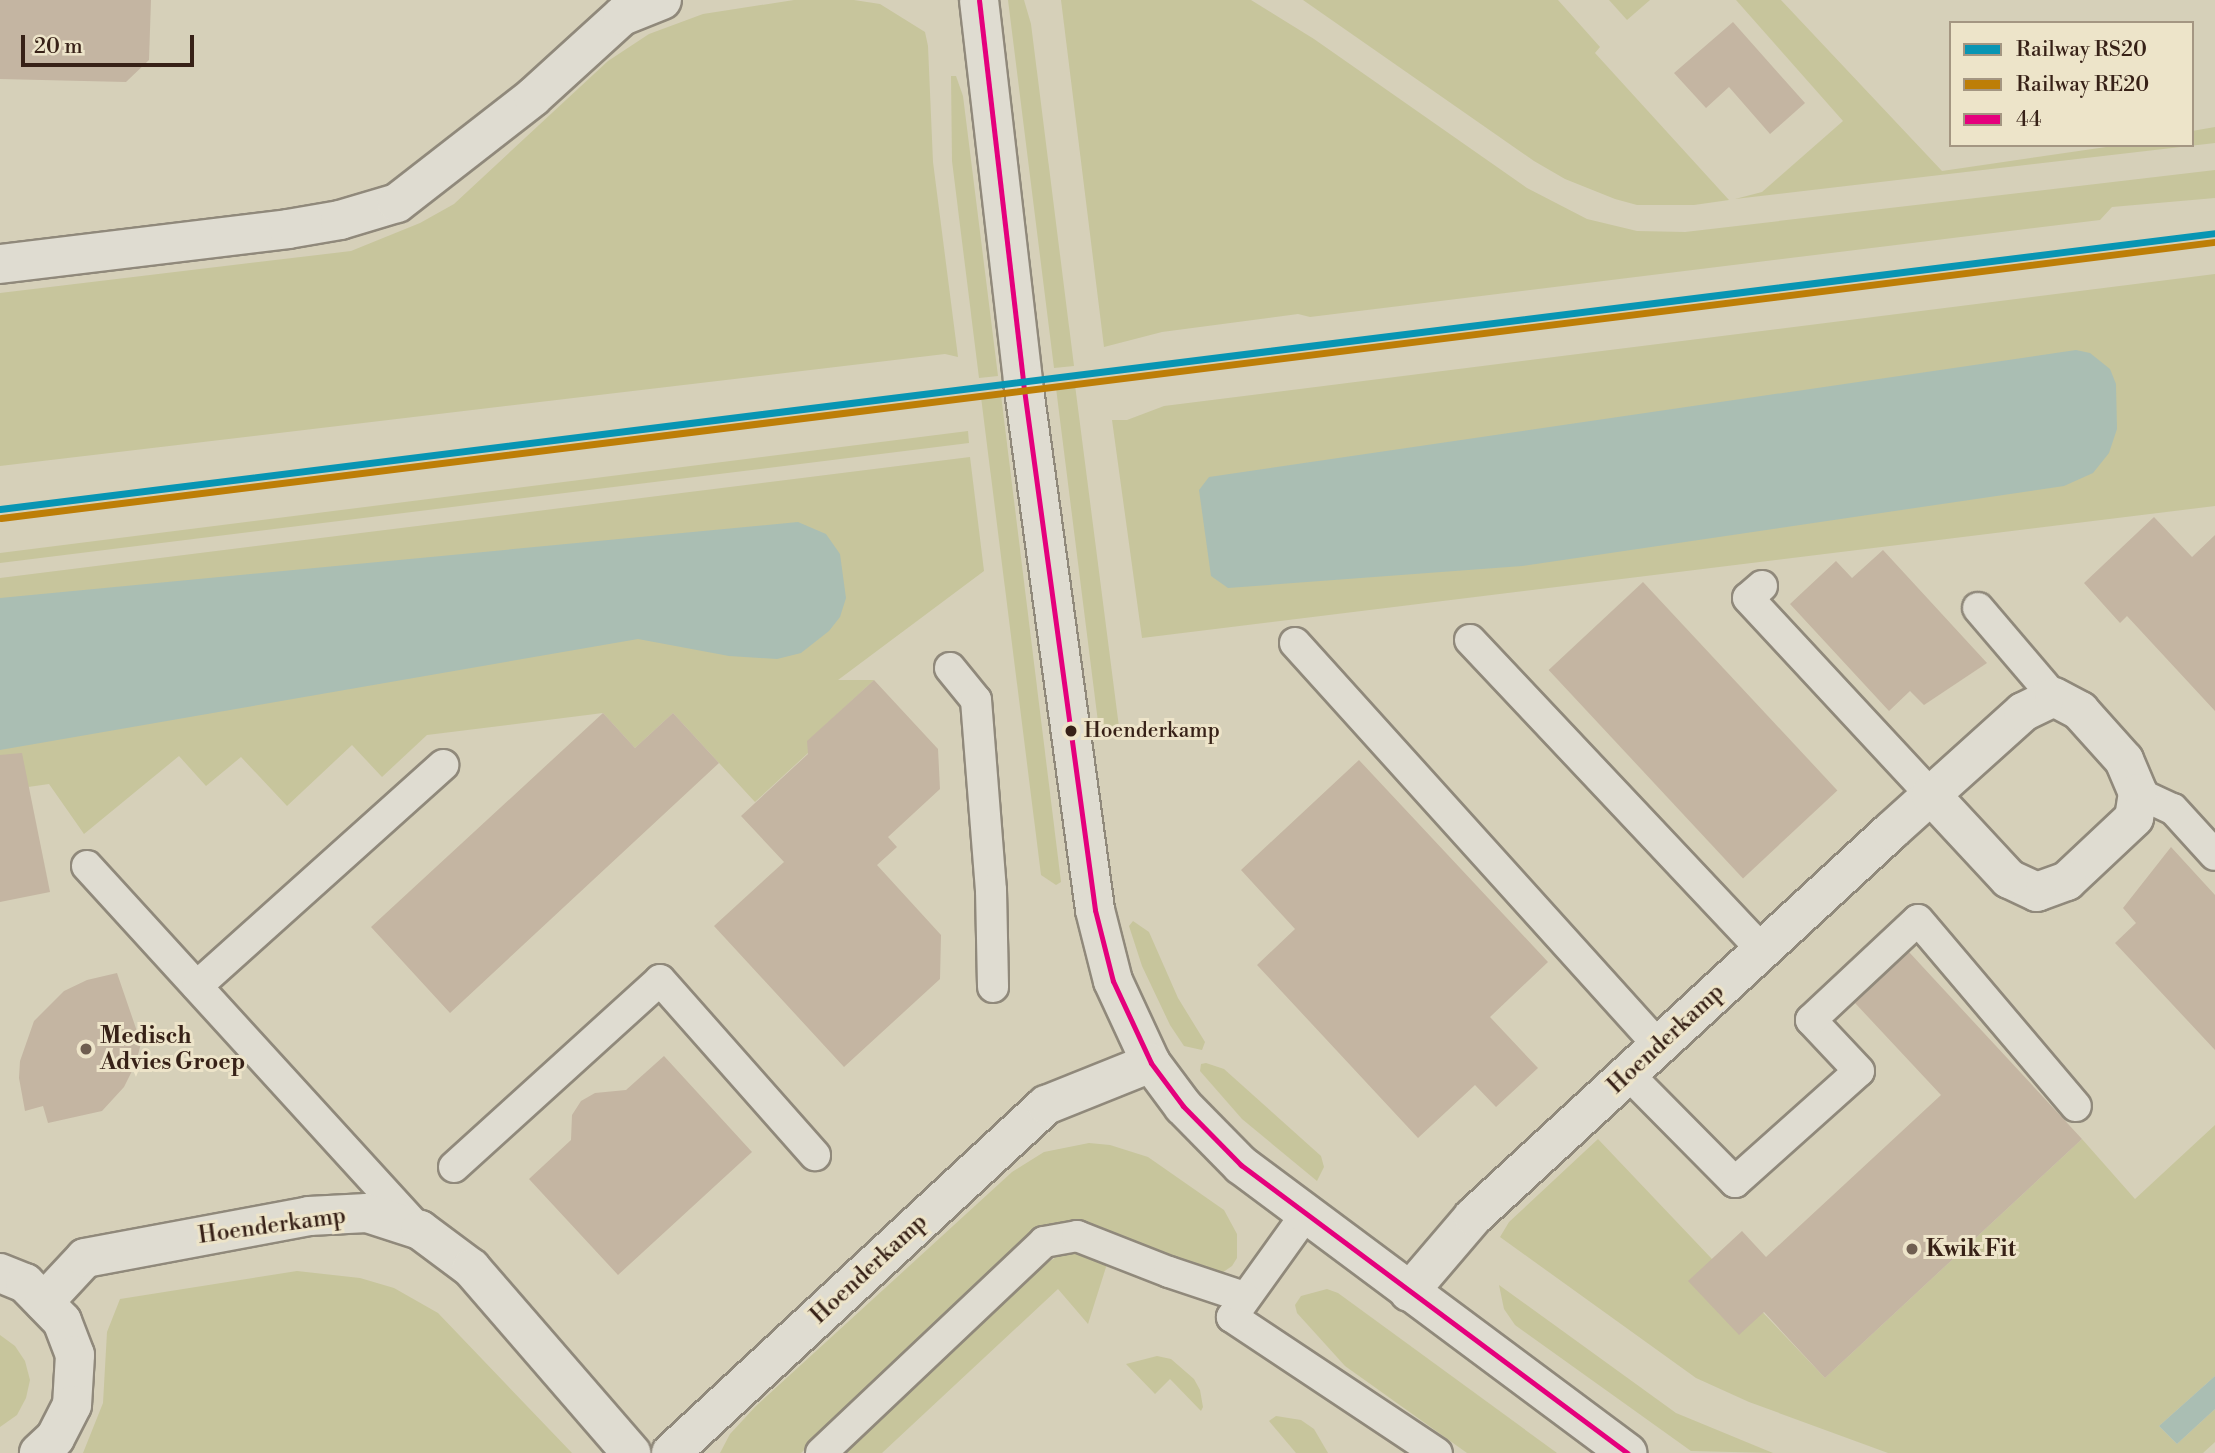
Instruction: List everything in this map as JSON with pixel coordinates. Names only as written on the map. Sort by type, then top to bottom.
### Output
[{"type":"street","points":[[0,264],[288,229],[340,220],[397,203],[533,97],[622,16],[662,0]]},
{"type":"street","points":[[979,0],[1023,382],[1095,910],[1113,981],[1151,1063],[1183,1107],[1241,1164],[1627,1453]]},
{"type":"street","points":[[1931,795],[2009,879],[2037,892],[2067,881],[2134,818],[2138,793],[2124,760],[2080,711],[2054,697]]},
{"type":"street","name":"Hoenderkamp","points":[[1409,1292],[1473,1217],[1762,950],[2023,712],[2054,697]]},
{"type":"street","name":"Hoenderkamp","points":[[671,1453],[1046,1105],[1151,1063]]},
{"type":"street","name":"Hoenderkamp","points":[[44,1302],[85,1258],[309,1216],[367,1213],[420,1230],[471,1268],[631,1453]]},
{"type":"street","points":[[0,1273],[25,1283],[62,1321],[75,1356],[72,1405],[55,1438],[39,1453]]},
{"type":"lane","points":[[1762,586],[1748,598],[1931,795]]},
{"type":"lane","points":[[1978,608],[2054,697]]},
{"type":"lane","points":[[1470,640],[1762,950]]},
{"type":"lane","points":[[1295,643],[1659,1046]]},
{"type":"lane","points":[[950,668],[976,700],[991,890],[993,987]]},
{"type":"lane","points":[[197,986],[443,765]]},
{"type":"lane","points":[[2138,793],[2173,809],[2215,855]]},
{"type":"lane","points":[[87,866],[420,1230]]},
{"type":"lane","points":[[1628,1074],[1735,1182],[1859,1071],[1811,1020],[1918,920],[2076,1106]]},
{"type":"lane","points":[[454,1167],[660,980],[815,1155]]},
{"type":"lane","points":[[1306,1214],[1231,1317],[1437,1453]]},
{"type":"lane","points":[[821,1453],[1044,1242],[1076,1236],[1244,1297]]},
{"type":"shaded area","points":[[794,0],[854,0],[880,4],[925,32],[928,46],[933,162],[958,357],[945,354],[0,466],[0,293],[351,251],[420,223],[454,204],[608,61],[649,34],[703,14]]},
{"type":"shaded area","points":[[1008,0],[1024,0],[1031,24],[1074,366],[1054,368]]},
{"type":"shaded area","points":[[1061,0],[1251,0],[1314,39],[1527,188],[1587,219],[1637,231],[1685,232],[2215,170],[2215,198],[2112,207],[2100,220],[1310,317],[1298,314],[1162,332],[1104,347]]},
{"type":"shaded area","points":[[1303,0],[1558,0],[1600,47],[1595,53],[1729,200],[1694,205],[1637,205],[1565,179],[1534,161]]},
{"type":"shaded area","points":[[1609,0],[1650,0],[1627,20]]},
{"type":"shaded area","points":[[1736,0],[1781,0],[1942,171],[2106,147],[2181,147],[1735,199],[1762,192],[1843,121]]},
{"type":"shaded area","points":[[951,76],[956,76],[963,96],[998,376],[979,378],[952,161]]},
{"type":"shaded area","points":[[2215,127],[2215,143],[2194,145],[2194,131]]},
{"type":"shaded area","points":[[2215,274],[2215,506],[1142,638],[1112,420],[1127,420],[1164,406]]},
{"type":"shaded area","points":[[2076,350],[2090,353],[2110,369],[2116,384],[2117,429],[2109,453],[2093,473],[2064,486],[1522,566],[1228,588],[1211,576],[1199,490],[1209,477]]},
{"type":"shaded area","points":[[1075,385],[1119,727],[1103,730],[1102,721],[1098,722],[1056,388]]},
{"type":"shaded area","points":[[1001,395],[1061,882],[1056,885],[1041,875],[981,397]]},
{"type":"shaded area","points":[[968,431],[969,443],[0,563],[0,553]]},
{"type":"shaded area","points":[[970,457],[984,571],[838,680],[874,680],[808,741],[808,753],[755,802],[673,713],[635,748],[603,713],[427,735],[382,777],[352,745],[287,806],[241,757],[206,786],[179,756],[84,834],[49,784],[0,791],[0,578]]},
{"type":"shaded area","points":[[798,522],[826,534],[840,554],[846,598],[840,617],[829,631],[801,653],[777,659],[729,656],[638,639],[0,750],[0,598]]},
{"type":"shaded area","points":[[1133,921],[1149,932],[1178,998],[1205,1042],[1202,1050],[1184,1046],[1170,1025],[1142,966],[1129,926]]},
{"type":"shaded area","points":[[1201,1064],[1224,1069],[1321,1156],[1324,1167],[1317,1181],[1242,1119],[1200,1071]]},
{"type":"shaded area","points":[[2215,1125],[2215,1376],[2159,1426],[2177,1444],[2215,1409],[2215,1442],[2203,1453],[1888,1453],[1749,1402],[1696,1378],[1500,1237],[1509,1222],[1598,1139],[1825,1378],[2082,1139],[2135,1199]]},
{"type":"shaded area","points":[[1089,1143],[1110,1145],[1148,1157],[1224,1210],[1237,1234],[1237,1258],[1232,1266],[1219,1275],[1070,1222],[1051,1223],[801,1453],[720,1453],[730,1434],[755,1407],[1012,1172],[1044,1152]]},
{"type":"shaded area","points":[[1064,1252],[1076,1252],[1107,1264],[1088,1324],[1058,1289],[882,1453],[842,1453],[1047,1263]]},
{"type":"shaded area","points":[[297,1271],[360,1278],[394,1288],[438,1313],[572,1453],[83,1453],[103,1403],[107,1332],[120,1299]]},
{"type":"shaded area","points":[[1499,1285],[1676,1413],[1773,1453],[1691,1451],[1515,1325],[1504,1309]]},
{"type":"shaded area","points":[[1327,1289],[1338,1293],[1557,1453],[1467,1453],[1345,1366],[1297,1313],[1295,1305],[1301,1296]]},
{"type":"shaded area","points":[[0,1335],[15,1346],[25,1361],[30,1380],[26,1398],[17,1415],[0,1427]]},
{"type":"shaded area","points":[[1157,1356],[1171,1359],[1194,1379],[1200,1390],[1203,1407],[1201,1411],[1170,1379],[1155,1394],[1126,1364]]},
{"type":"shaded area","points":[[2215,1376],[2215,1409],[2177,1444],[2159,1426]]},
{"type":"shaded area","points":[[1276,1416],[1301,1420],[1314,1429],[1328,1453],[1296,1453],[1269,1421]]},
{"type":"building","points":[[0,0],[151,0],[149,60],[126,82],[0,79]]},
{"type":"building","points":[[1733,22],[1805,103],[1770,134],[1729,87],[1706,108],[1674,73]]},
{"type":"building","points":[[2154,517],[2192,557],[2215,535],[2215,711],[2127,616],[2120,623],[2084,583]]},
{"type":"building","points":[[1883,550],[1987,663],[1924,705],[1910,691],[1889,711],[1790,604],[1836,561],[1852,578]]},
{"type":"building","points":[[1643,582],[1837,790],[1743,878],[1549,670]]},
{"type":"building","points":[[874,680],[938,749],[940,789],[888,837],[897,847],[877,865],[941,935],[940,979],[844,1067],[714,926],[784,862],[741,816],[808,754],[807,741]]},
{"type":"building","points":[[603,713],[635,748],[673,713],[719,763],[450,1013],[371,927]]},
{"type":"building","points":[[22,753],[50,892],[0,902],[0,755]]},
{"type":"building","points":[[1359,760],[1548,962],[1490,1017],[1538,1068],[1496,1107],[1475,1085],[1418,1138],[1257,965],[1295,929],[1241,870]]},
{"type":"building","points":[[2171,847],[2215,895],[2215,1050],[2115,943],[2136,923],[2123,908]]},
{"type":"building","points":[[1909,952],[2082,1139],[1825,1378],[1764,1312],[1739,1335],[1688,1281],[1742,1231],[1766,1257],[1941,1095],[1855,1003]]},
{"type":"building","points":[[117,973],[141,1043],[136,1063],[124,1087],[102,1111],[48,1123],[43,1106],[25,1111],[19,1078],[20,1061],[34,1021],[64,991],[87,980]]},
{"type":"building","points":[[664,1056],[752,1152],[618,1275],[529,1179],[571,1140],[572,1115],[581,1101],[595,1093],[626,1090]]},
{"type":"rail line","name":"RS20","points":[[0,509],[2215,233]]},
{"type":"rail line","name":"RE20","points":[[1,518],[2215,242]]},
{"type":"transit line","name":"44","points":[[979,0],[1023,382],[1095,910],[1113,981],[1151,1063],[1183,1106],[1241,1165],[1627,1453]]},
{"type":"place","name":"Hoenderkamp","points":[[1071,731]]},
{"type":"place","name":"Medisch Advies Groep","points":[[86,1049]]},
{"type":"place","name":"Kwik Fit","points":[[1912,1249]]}]
